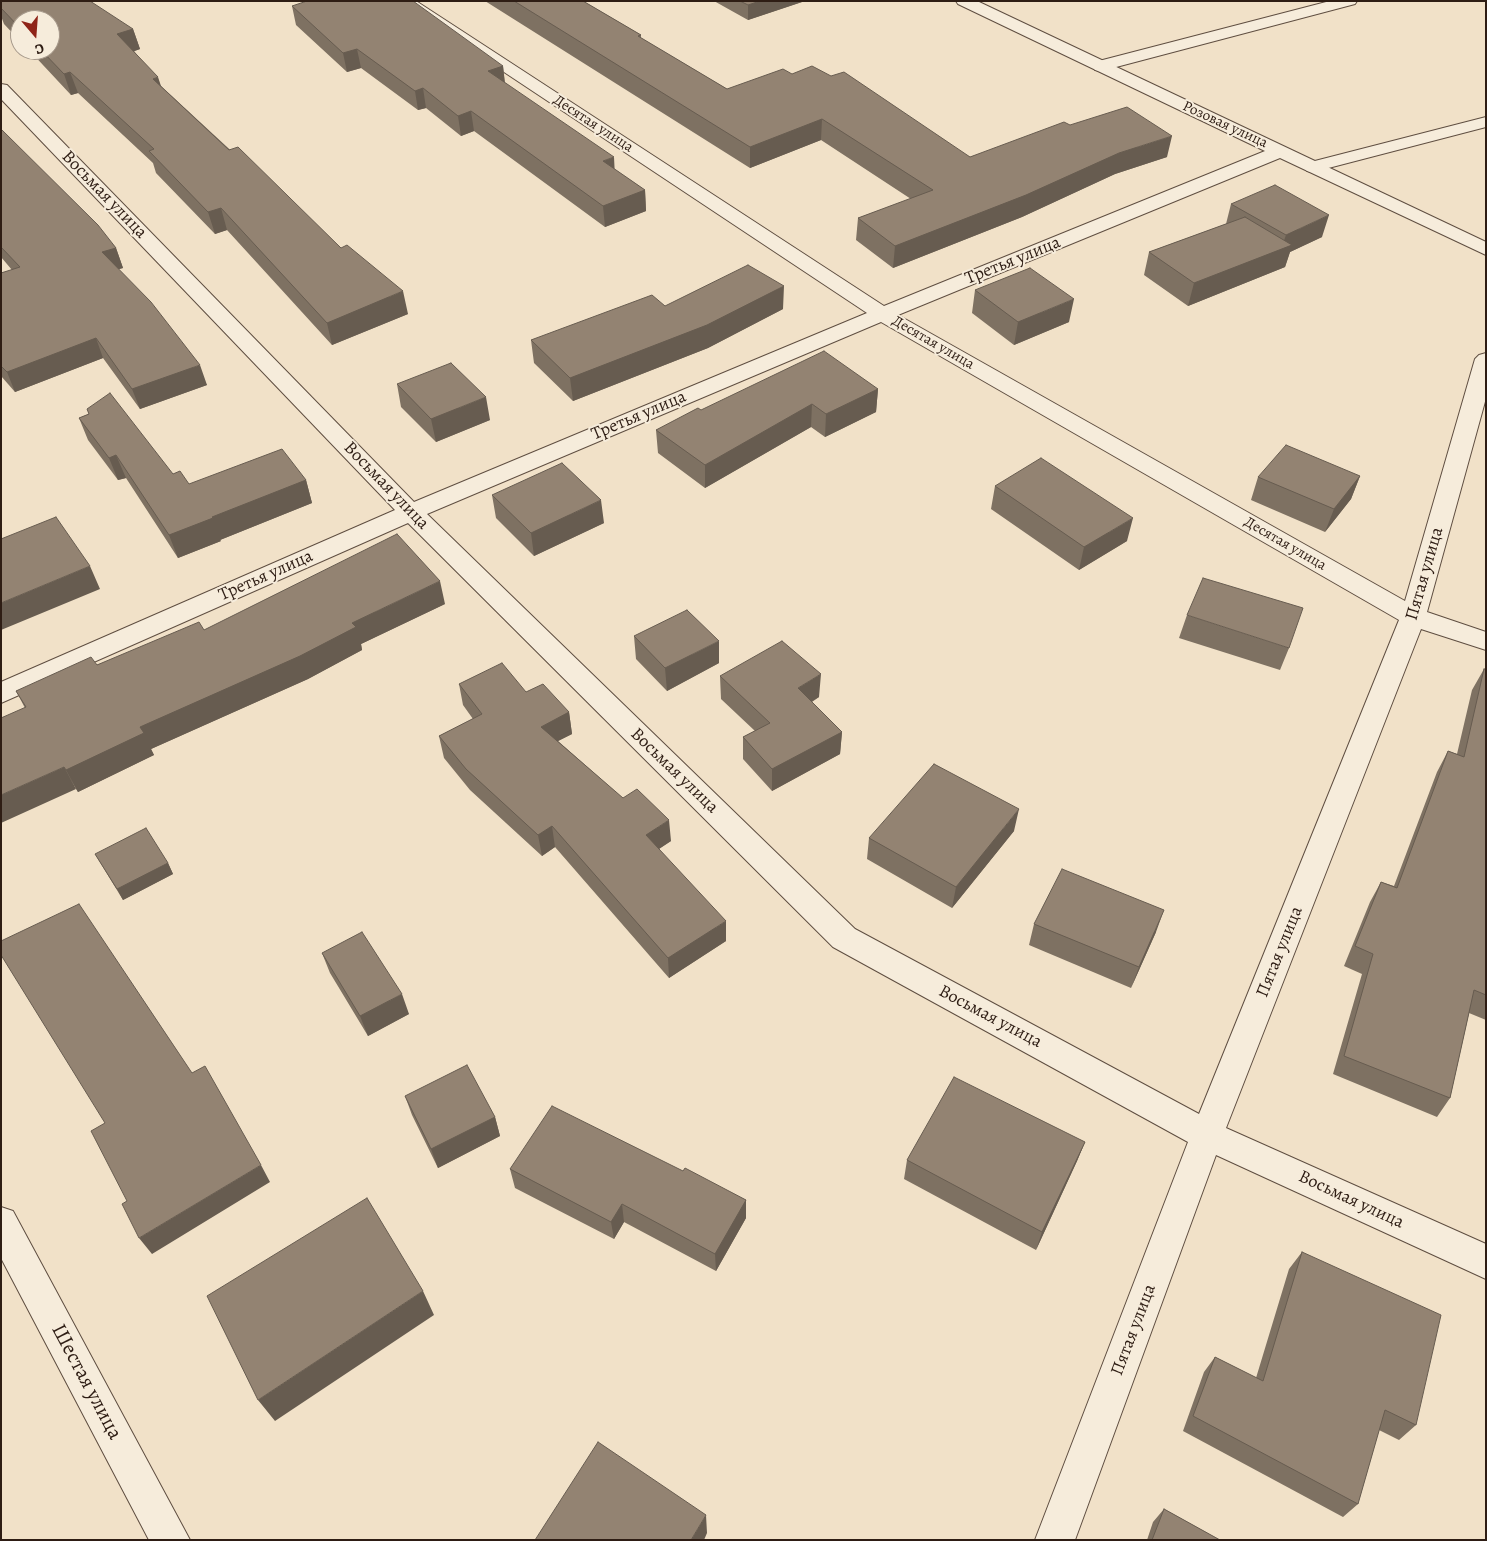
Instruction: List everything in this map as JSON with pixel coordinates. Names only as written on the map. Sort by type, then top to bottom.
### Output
[{"type":"street","name":"Десятая улица","points":[[405,1],[882,314],[1413,617],[1486,641]]},
{"type":"street","name":"Розовая улица","points":[[964,1],[1486,249]]},
{"type":"street","points":[[1101,66],[1349,1]]},
{"type":"street","name":"Восьмая улица","points":[[1,89],[411,512],[844,938],[1207,1134],[1486,1262]]},
{"type":"street","points":[[1313,167],[1486,122]]},
{"type":"street","name":"Третья улица","points":[[1,693],[411,512],[882,314],[1281,151]]},
{"type":"street","name":"Пятая улица","points":[[1054,1540],[1207,1134],[1413,617],[1486,359]]},
{"type":"street","name":"Шестая улица","points":[[1,1223],[170,1540]]},
{"type":"building","points":[[90,1],[133,29],[117,34],[158,77],[153,79],[229,150],[238,147],[341,248],[347,245],[403,291],[327,323],[221,208],[208,212],[149,151],[154,149],[70,72],[64,74],[51,60],[60,60],[60,10],[10,10],[10,17],[1,8],[1,2]]},
{"type":"building","points":[[307,1],[413,1],[503,66],[488,71],[614,157],[603,161],[645,190],[603,206],[471,111],[458,116],[423,88],[415,91],[357,49],[343,53],[292,6]]},
{"type":"building","points":[[514,1],[583,1],[727,89],[783,69],[792,74],[812,66],[831,76],[844,72],[970,157],[1064,122],[1070,125],[1127,107],[1172,136],[1119,153],[1026,195],[895,246],[858,218],[933,190],[822,119],[750,147]]},
{"type":"building","points":[[740,1],[760,1],[748,5]]},
{"type":"building","points":[[1,129],[98,225],[116,248],[102,252],[151,302],[200,365],[132,389],[96,338],[7,372],[1,366],[1,273],[20,267],[1,247]]},
{"type":"building","points":[[1275,185],[1329,215],[1286,235],[1231,204]]},
{"type":"building","points":[[1245,217],[1292,245],[1194,283],[1149,252]]},
{"type":"building","points":[[748,265],[784,286],[707,325],[570,378],[531,340],[652,295],[665,306]]},
{"type":"building","points":[[1030,268],[1074,299],[1018,322],[975,290]]},
{"type":"building","points":[[824,351],[878,389],[826,414],[812,404],[705,465],[656,430],[698,408],[701,410]]},
{"type":"building","points":[[451,363],[486,397],[431,419],[397,384]]},
{"type":"building","points":[[110,393],[173,474],[180,471],[189,484],[282,449],[306,480],[169,535],[116,455],[109,458],[79,418],[89,414],[87,409]]},
{"type":"building","points":[[1286,445],[1360,476],[1334,509],[1258,477]]},
{"type":"building","points":[[1041,458],[1133,518],[1084,547],[995,486]]},
{"type":"building","points":[[562,463],[601,500],[531,533],[492,495]]},
{"type":"building","points":[[56,517],[90,566],[1,603],[1,539]]},
{"type":"building","points":[[397,534],[440,581],[352,623],[356,627],[300,656],[140,727],[144,733],[66,770],[64,767],[1,795],[1,718],[26,707],[16,691],[91,657],[97,665],[199,622],[204,630]]},
{"type":"building","points":[[1203,578],[1303,608],[1289,648],[1187,615]]},
{"type":"building","points":[[687,610],[719,641],[665,668],[634,636]]},
{"type":"building","points":[[782,641],[821,674],[798,688],[842,732],[772,769],[743,737],[770,723],[720,676]]},
{"type":"building","points":[[502,663],[526,692],[543,684],[569,712],[541,727],[623,798],[637,789],[669,820],[646,835],[726,921],[668,958],[552,826],[538,835],[466,769],[439,736],[482,714],[459,684]]},
{"type":"building","points":[[1484,669],[1486,669],[1486,995],[1474,990],[1450,1098],[1344,1056],[1373,954],[1355,946],[1381,882],[1397,888],[1448,751],[1464,757]]},
{"type":"building","points":[[934,764],[1019,809],[956,887],[869,838]]},
{"type":"building","points":[[146,828],[168,863],[117,889],[95,854]]},
{"type":"building","points":[[1062,869],[1164,910],[1139,967],[1034,924]]},
{"type":"building","points":[[79,904],[192,1073],[205,1066],[261,1165],[139,1238],[122,1204],[127,1201],[91,1131],[105,1123],[1,955],[1,941]]},
{"type":"building","points":[[362,932],[402,994],[360,1016],[322,953]]},
{"type":"building","points":[[467,1065],[495,1117],[431,1149],[405,1096]]},
{"type":"building","points":[[954,1077],[1085,1142],[1042,1232],[907,1160]]},
{"type":"building","points":[[552,1106],[683,1171],[685,1168],[746,1200],[715,1254],[622,1204],[611,1222],[510,1169]]},
{"type":"building","points":[[367,1198],[423,1291],[258,1400],[207,1296]]},
{"type":"building","points":[[1302,1252],[1441,1315],[1416,1425],[1385,1410],[1358,1504],[1193,1416],[1215,1357],[1263,1381]]},
{"type":"building","points":[[598,1442],[706,1515],[691,1540],[535,1540]]},
{"type":"building","points":[[1164,1509],[1220,1540],[1152,1540]]}]
